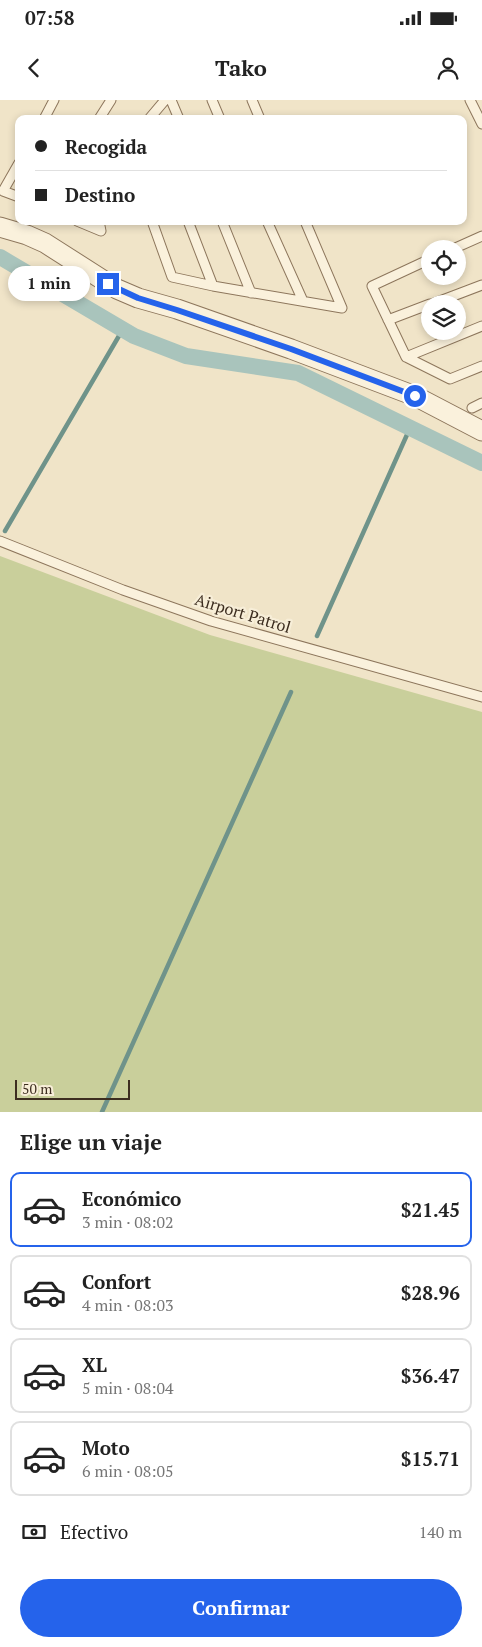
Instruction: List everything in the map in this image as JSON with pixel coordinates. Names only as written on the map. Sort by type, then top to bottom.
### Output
[{"type":"street","points":[[0,227],[27,235],[45,243],[117,290],[291,349],[415,396],[482,431]]},
{"type":"lane","points":[[46,115],[54,100]]},
{"type":"lane","points":[[102,115],[111,100]]},
{"type":"lane","points":[[153,115],[166,100]]},
{"type":"lane","points":[[171,100],[177,115]]},
{"type":"lane","points":[[212,100],[218,115]]},
{"type":"lane","points":[[252,100],[258,115]]},
{"type":"lane","points":[[470,100],[482,124]]},
{"type":"lane","points":[[15,170],[3,191],[15,196]]},
{"type":"lane","points":[[87,225],[101,231],[100,225]]},
{"type":"lane","points":[[153,225],[172,277],[342,308],[307,225]]},
{"type":"lane","points":[[190,225],[213,286]]},
{"type":"lane","points":[[224,225],[251,292]]},
{"type":"lane","points":[[269,225],[303,301]]},
{"type":"lane","points":[[466,243],[482,236]]},
{"type":"lane","points":[[421,263],[372,286],[406,357],[450,379],[482,366]]},
{"type":"lane","points":[[455,295],[482,285]]},
{"type":"lane","points":[[388,320],[421,308]]},
{"type":"lane","points":[[406,357],[482,326]]},
{"type":"lane","points":[[472,408],[482,403]]},
{"type":"lane","name":"Airport Patrol","points":[[0,542],[123,590],[211,621],[482,697]]},
{"type":"green space","points":[[0,556],[210,635],[482,712],[482,1112],[0,1112]]},
{"type":"waterway","points":[[0,257],[134,336],[186,356],[298,373],[482,463]]},
{"type":"waterway","points":[[5,531],[123,329]]},
{"type":"waterway","points":[[317,636],[410,428]]},
{"type":"waterway","points":[[102,1112],[291,692]]},
{"type":"route","points":[[108,284],[117,290],[138,298],[291,349],[415,396]]}]
